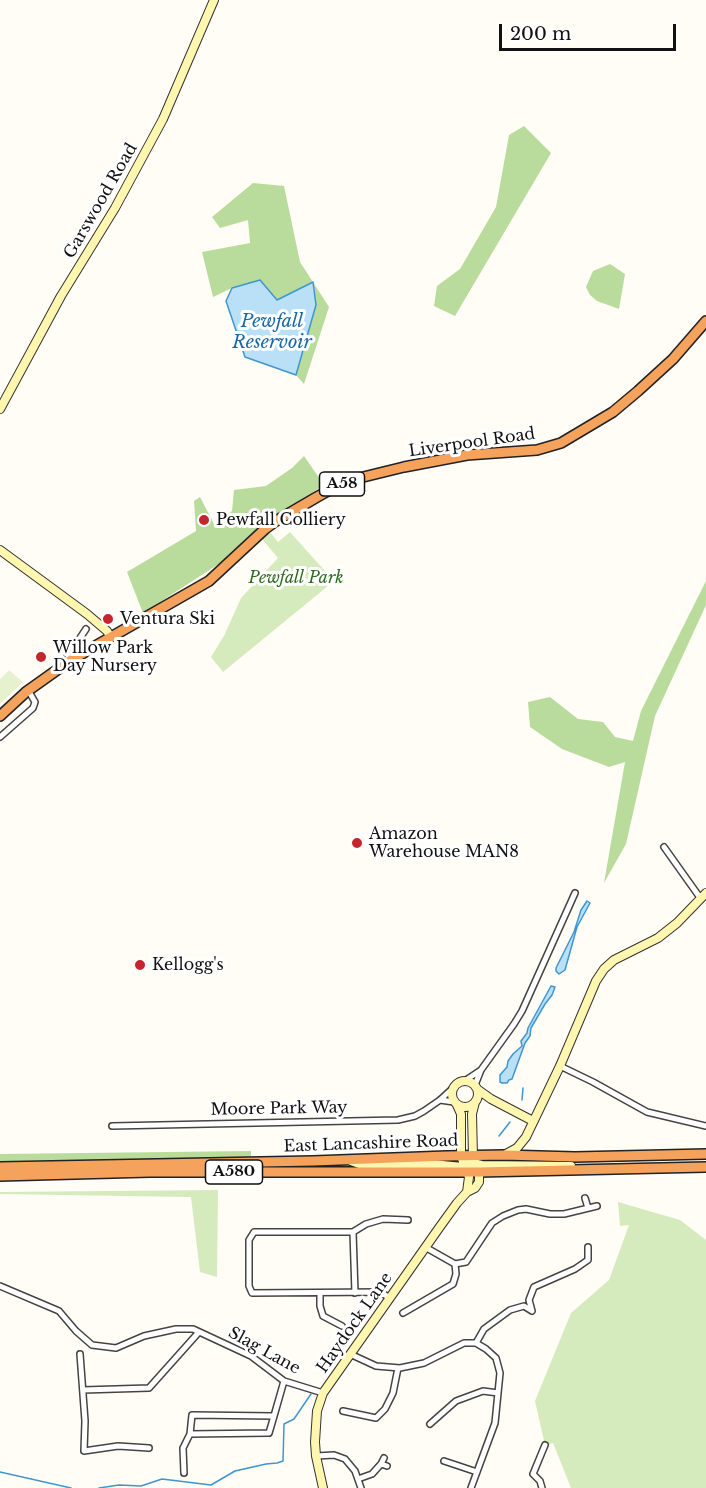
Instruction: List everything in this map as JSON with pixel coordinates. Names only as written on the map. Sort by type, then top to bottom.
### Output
[{"type":"highway","name":"Liverpool Road","points":[[0,716],[28,690],[70,660],[198,588],[276,521],[345,483],[395,469],[453,457],[545,448],[573,437],[613,412],[638,391],[673,359],[706,321]]},
{"type":"highway","name":"East Lancashire Road","points":[[0,1176],[467,1169],[504,1155],[706,1154]]},
{"type":"highway","name":"East Lancashire Road","points":[[0,1167],[461,1156],[476,1164],[617,1169],[706,1167]]},
{"type":"street","name":"Garswood Road","points":[[0,409],[61,296],[115,208],[163,119],[214,0]]},
{"type":"street","points":[[0,550],[87,614],[110,636]]},
{"type":"street","name":"Liverpool Road","points":[[70,660],[67,650],[85,631],[77,629]]},
{"type":"street","points":[[0,737],[33,708],[35,702],[28,690]]},
{"type":"street","points":[[504,1155],[517,1148],[526,1137],[560,1066],[596,981],[604,969],[614,960],[658,938],[703,896],[664,847]]},
{"type":"street","points":[[476,1164],[472,1114],[478,1096],[476,1087],[481,1070],[522,1011],[574,893]]},
{"type":"street","points":[[560,1066],[647,1112],[706,1126]]},
{"type":"street","points":[[467,1192],[469,1183],[467,1169],[461,1156],[461,1114],[451,1096],[456,1083],[481,1070]]},
{"type":"street","points":[[465,1080],[491,1099],[533,1121]]},
{"type":"street","name":"Moore Park Way","points":[[112,1126],[398,1120],[415,1116],[440,1100],[452,1089]]},
{"type":"street","points":[[440,1100],[468,1107],[476,1101],[491,1099]]},
{"type":"street","points":[[526,1137],[527,1149],[535,1156]]},
{"type":"street","points":[[349,1160],[362,1165],[432,1164],[467,1169]]},
{"type":"street","name":"Haydock Lane","points":[[323,1488],[315,1442],[317,1410],[323,1393],[451,1211],[479,1182],[476,1164]]},
{"type":"street","points":[[585,1198],[588,1208]]},
{"type":"street","points":[[425,1247],[455,1264],[466,1262],[492,1223],[503,1216],[526,1209],[556,1215],[597,1206]]},
{"type":"street","points":[[390,1298],[380,1292],[252,1293],[249,1286],[249,1239],[254,1232],[353,1232],[366,1224],[383,1219],[408,1220]]},
{"type":"street","points":[[353,1232],[355,1293]]},
{"type":"street","points":[[476,1343],[484,1329],[510,1310],[524,1306],[532,1311],[529,1300],[534,1287],[575,1269],[588,1260],[588,1247]]},
{"type":"street","points":[[403,1312],[453,1284],[456,1274],[455,1264]]},
{"type":"street","name":"Slag Lane","points":[[0,1286],[59,1311],[92,1345],[116,1348],[144,1336],[176,1329],[193,1329],[251,1356],[284,1381],[323,1393]]},
{"type":"street","points":[[320,1293],[323,1316],[342,1326]]},
{"type":"street","points":[[83,1390],[149,1388],[199,1332]]},
{"type":"street","points":[[350,1354],[376,1366],[398,1368],[424,1363],[464,1343],[476,1343],[496,1358],[500,1373],[495,1423],[471,1488]]},
{"type":"street","points":[[80,1354],[85,1421],[84,1450],[118,1446],[149,1448]]},
{"type":"street","points":[[343,1411],[376,1418],[385,1409],[393,1393],[398,1368]]},
{"type":"street","points":[[190,1434],[269,1433],[284,1381]]},
{"type":"street","points":[[430,1424],[456,1401],[483,1391],[498,1393]]},
{"type":"street","points":[[184,1473],[183,1448],[190,1434],[192,1415],[274,1416]]},
{"type":"street","points":[[542,1488],[540,1481],[533,1474],[545,1444]]},
{"type":"street","points":[[316,1456],[330,1455],[345,1459],[352,1467],[361,1488]]},
{"type":"street","points":[[444,1461],[477,1472]]},
{"type":"street","points":[[358,1479],[372,1474],[384,1463]]},
{"type":"green space","points":[[524,126],[551,153],[455,316],[434,306],[437,286],[460,269],[496,207],[509,135]]},
{"type":"green space","points":[[253,183],[284,186],[300,262],[329,307],[304,384],[296,375],[316,305],[312,282],[277,300],[260,280],[232,288],[213,297],[202,252],[250,243],[248,220],[220,228],[212,217]]},
{"type":"green space","points":[[610,264],[625,274],[619,309],[597,301],[586,287],[593,271]]},
{"type":"green space","points":[[304,456],[324,485],[261,526],[228,558],[143,613],[127,572],[196,531],[194,501],[200,497],[214,524],[232,511],[234,490],[266,486],[292,468]]},
{"type":"green space","name":"Pewfall Park","points":[[270,532],[278,542],[290,532],[334,581],[223,672],[211,657],[225,634],[241,598],[278,558],[262,539]]},
{"type":"green space","points":[[706,581],[706,605],[655,716],[626,844],[604,883],[625,762],[609,767],[562,749],[530,727],[528,702],[550,697],[578,719],[603,722],[615,737],[633,741],[641,711]]},
{"type":"green space","points":[[9,670],[23,682],[0,704],[0,679]]},
{"type":"green space","points":[[251,1151],[251,1157],[0,1162],[0,1154]]},
{"type":"green space","points":[[218,1190],[217,1277],[200,1272],[191,1197],[0,1194],[0,1192]]},
{"type":"green space","points":[[618,1202],[680,1220],[706,1240],[706,1488],[571,1488],[553,1443],[545,1445],[535,1401],[571,1313],[609,1280],[629,1225],[620,1226]]},
{"type":"water","name":"Pewfall Reservoir","points":[[260,280],[277,300],[313,282],[316,305],[296,375],[245,357],[226,301],[232,288]]},
{"type":"water","points":[[587,901],[590,903],[577,927],[565,970],[559,974],[556,968]]},
{"type":"water","points":[[551,986],[555,987],[552,995],[531,1028],[530,1036],[525,1043],[512,1079],[507,1083],[500,1082],[500,1075],[513,1054],[522,1046],[521,1041]]},
{"type":"waterway","points":[[522,1100],[523,1088]]},
{"type":"waterway","points":[[499,1136],[510,1122]]},
{"type":"waterway","points":[[99,1488],[119,1485],[141,1486],[162,1479],[211,1485],[235,1471],[283,1461],[284,1424],[294,1419],[311,1394]]},
{"type":"waterway","points":[[0,1472],[71,1488]]},
{"type":"place","name":"Pewfall Colliery","points":[[204,520]]},
{"type":"place","name":"Ventura Ski","points":[[108,619]]},
{"type":"place","name":"Willow Park Day Nursery","points":[[41,657]]},
{"type":"place","name":"Amazon Warehouse MAN8","points":[[357,843]]},
{"type":"place","name":"Kellogg's","points":[[140,965]]}]
